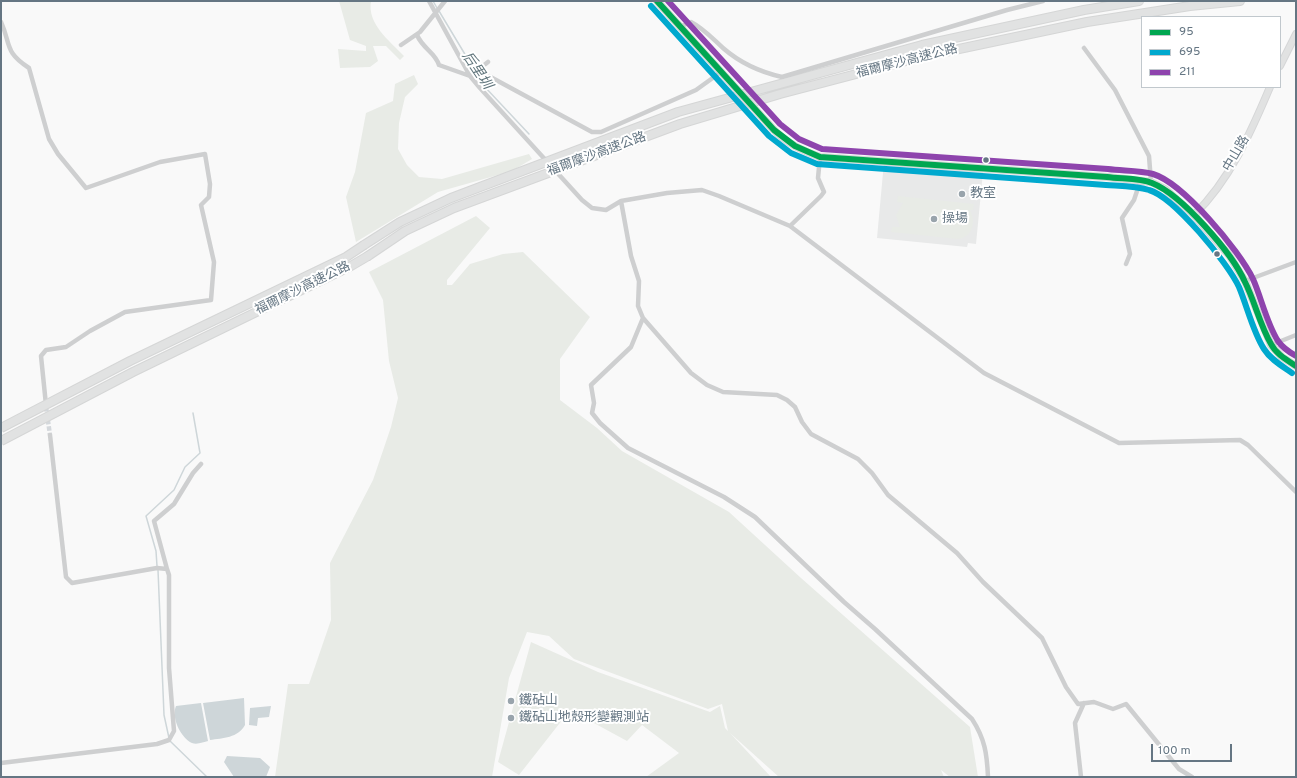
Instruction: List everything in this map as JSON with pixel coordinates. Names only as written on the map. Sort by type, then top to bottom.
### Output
[{"type":"highway","name":"福爾摩沙高速公路","points":[[1,428],[130,361],[346,257],[400,222],[445,201],[670,115],[779,83],[922,45],[1084,10],[1140,1]]},
{"type":"highway","name":"福爾摩沙高速公路","points":[[1,441],[133,372],[351,266],[405,231],[454,208],[680,124],[780,94],[921,57],[1087,22],[1240,1]]},
{"type":"street","points":[[429,1],[434,13],[470,76],[531,146],[592,208],[606,210],[622,201],[667,193],[702,190],[790,226],[984,373],[1119,443],[1240,440],[1248,445],[1296,492]]},
{"type":"street","points":[[401,45],[417,35],[444,1]]},
{"type":"street","points":[[657,1],[774,130],[785,141],[797,149],[820,157],[1107,176],[1140,182],[1151,182],[1165,189],[1194,215],[1229,255],[1246,281],[1271,345],[1282,357],[1296,366]]},
{"type":"street","points":[[679,26],[691,22],[698,25],[724,49],[744,62],[770,74],[782,76],[1007,10],[1043,1]]},
{"type":"street","points":[[1,22],[8,48],[20,62],[29,68],[49,139],[58,154],[86,188],[160,162],[205,154],[210,184],[209,196],[201,205],[214,262],[211,300],[125,312],[90,331],[66,347],[46,350],[41,356],[46,407]]},
{"type":"street","points":[[1281,64],[1296,34]]},
{"type":"street","points":[[417,35],[421,45],[437,58],[439,65],[470,76],[485,74],[592,132],[601,132],[696,90],[721,72]]},
{"type":"street","points":[[1084,48],[1114,90],[1149,156],[1151,182]]},
{"type":"street","points":[[470,76],[488,62]]},
{"type":"street","name":"中山路","points":[[1194,215],[1207,203],[1244,145],[1270,88]]},
{"type":"street","points":[[790,226],[824,192],[818,178],[820,157]]},
{"type":"street","points":[[1126,264],[1130,254],[1122,218],[1134,200],[1140,182]]},
{"type":"street","points":[[622,201],[631,256],[639,282],[638,306],[643,318],[691,373],[707,385],[723,392],[776,396],[787,400],[795,407],[802,422],[811,434],[858,459],[872,473],[888,495],[957,553],[983,582],[1042,638],[1066,687],[1078,704],[1094,702],[1113,709],[1126,704],[1179,769],[1192,777]]},
{"type":"street","points":[[1246,281],[1296,262]]},
{"type":"street","points":[[643,318],[631,347],[591,385],[594,403],[592,413],[600,423],[628,448],[724,497],[755,517],[844,602],[972,719],[981,733],[985,746],[988,777]]},
{"type":"street","points":[[1271,345],[1296,335]]},
{"type":"street","points":[[50,435],[66,577],[69,581],[72,583],[157,568],[167,570]]},
{"type":"street","points":[[1,763],[157,744],[169,740],[174,731],[169,668],[169,575],[154,521],[174,504],[193,473],[201,464]]},
{"type":"street","points":[[1081,777],[1075,723],[1084,703]]},
{"type":"shaded area","points":[[339,1],[371,1],[372,17],[380,31],[404,56],[400,60],[386,46],[373,46],[378,61],[370,67],[340,68],[338,49],[366,51],[366,46],[350,40]]},
{"type":"shaded area","points":[[414,75],[418,84],[405,97],[399,123],[398,149],[407,165],[419,177],[442,179],[529,154],[532,159],[512,171],[438,192],[356,242],[346,197],[355,172],[366,113],[393,101],[395,84]]},
{"type":"shaded area","points":[[884,162],[983,172],[976,244],[968,243],[967,247],[877,238]]},
{"type":"shaded area","points":[[898,196],[974,204],[973,210],[970,210],[973,219],[972,228],[967,235],[958,239],[891,232],[892,227],[900,227],[896,215],[903,203],[897,202]]},
{"type":"shaded area","points":[[476,216],[490,228],[447,280],[447,285],[452,285],[470,264],[503,254],[523,252],[590,317],[560,359],[560,400],[597,428],[622,451],[729,512],[801,578],[970,727],[978,777],[950,777],[941,770],[944,777],[779,777],[730,733],[771,777],[646,777],[679,753],[642,725],[627,741],[570,710],[519,775],[498,762],[531,642],[598,672],[710,712],[720,706],[725,728],[728,731],[722,704],[708,709],[574,659],[549,636],[527,632],[509,678],[492,777],[275,777],[288,684],[309,684],[331,620],[330,563],[373,480],[391,427],[398,398],[389,361],[383,300],[369,272]]},
{"type":"shaded area","points":[[244,698],[245,725],[242,729],[230,737],[210,740],[203,703]]},
{"type":"shaded area","points":[[201,703],[208,741],[194,744],[184,737],[178,727],[175,711],[176,706]]},
{"type":"shaded area","points":[[271,706],[269,717],[258,718],[257,726],[249,725],[250,708]]},
{"type":"shaded area","points":[[227,756],[260,758],[270,767],[266,777],[234,777],[224,762]]},
{"type":"waterway","name":"后里圳","points":[[433,1],[437,8]]},
{"type":"waterway","name":"后里圳","points":[[439,11],[475,71]]},
{"type":"waterway","name":"后里圳","points":[[478,76],[484,86],[529,134]]},
{"type":"waterway","points":[[157,566],[156,551],[146,516],[174,490],[185,467],[200,453],[193,413]]},
{"type":"waterway","points":[[158,570],[164,715],[169,738]]},
{"type":"waterway","points":[[170,741],[207,777]]},
{"type":"tunnel","points":[[46,407],[50,435]]},
{"type":"transit line","name":"95","points":[[657,1],[774,130],[795,146],[820,157],[1136,179],[1152,183],[1177,199],[1218,241],[1239,270],[1273,348],[1296,366]]},
{"type":"transit line","name":"211","points":[[668,1],[780,124],[799,139],[822,149],[1136,171],[1153,174],[1165,180],[1179,190],[1209,219],[1236,252],[1253,279],[1271,327],[1278,341],[1296,356]]},
{"type":"transit line","name":"695","points":[[651,6],[769,136],[791,153],[817,164],[1128,186],[1149,190],[1160,195],[1186,217],[1224,263],[1239,287],[1253,327],[1264,349],[1273,360],[1292,373]]},
{"type":"place","name":"教室","points":[[962,194]]},
{"type":"place","name":"操場","points":[[934,219]]},
{"type":"place","name":"鐵砧山","points":[[511,701]]},
{"type":"place","name":"鐵砧山地殼形變觀測站","points":[[511,718]]}]
